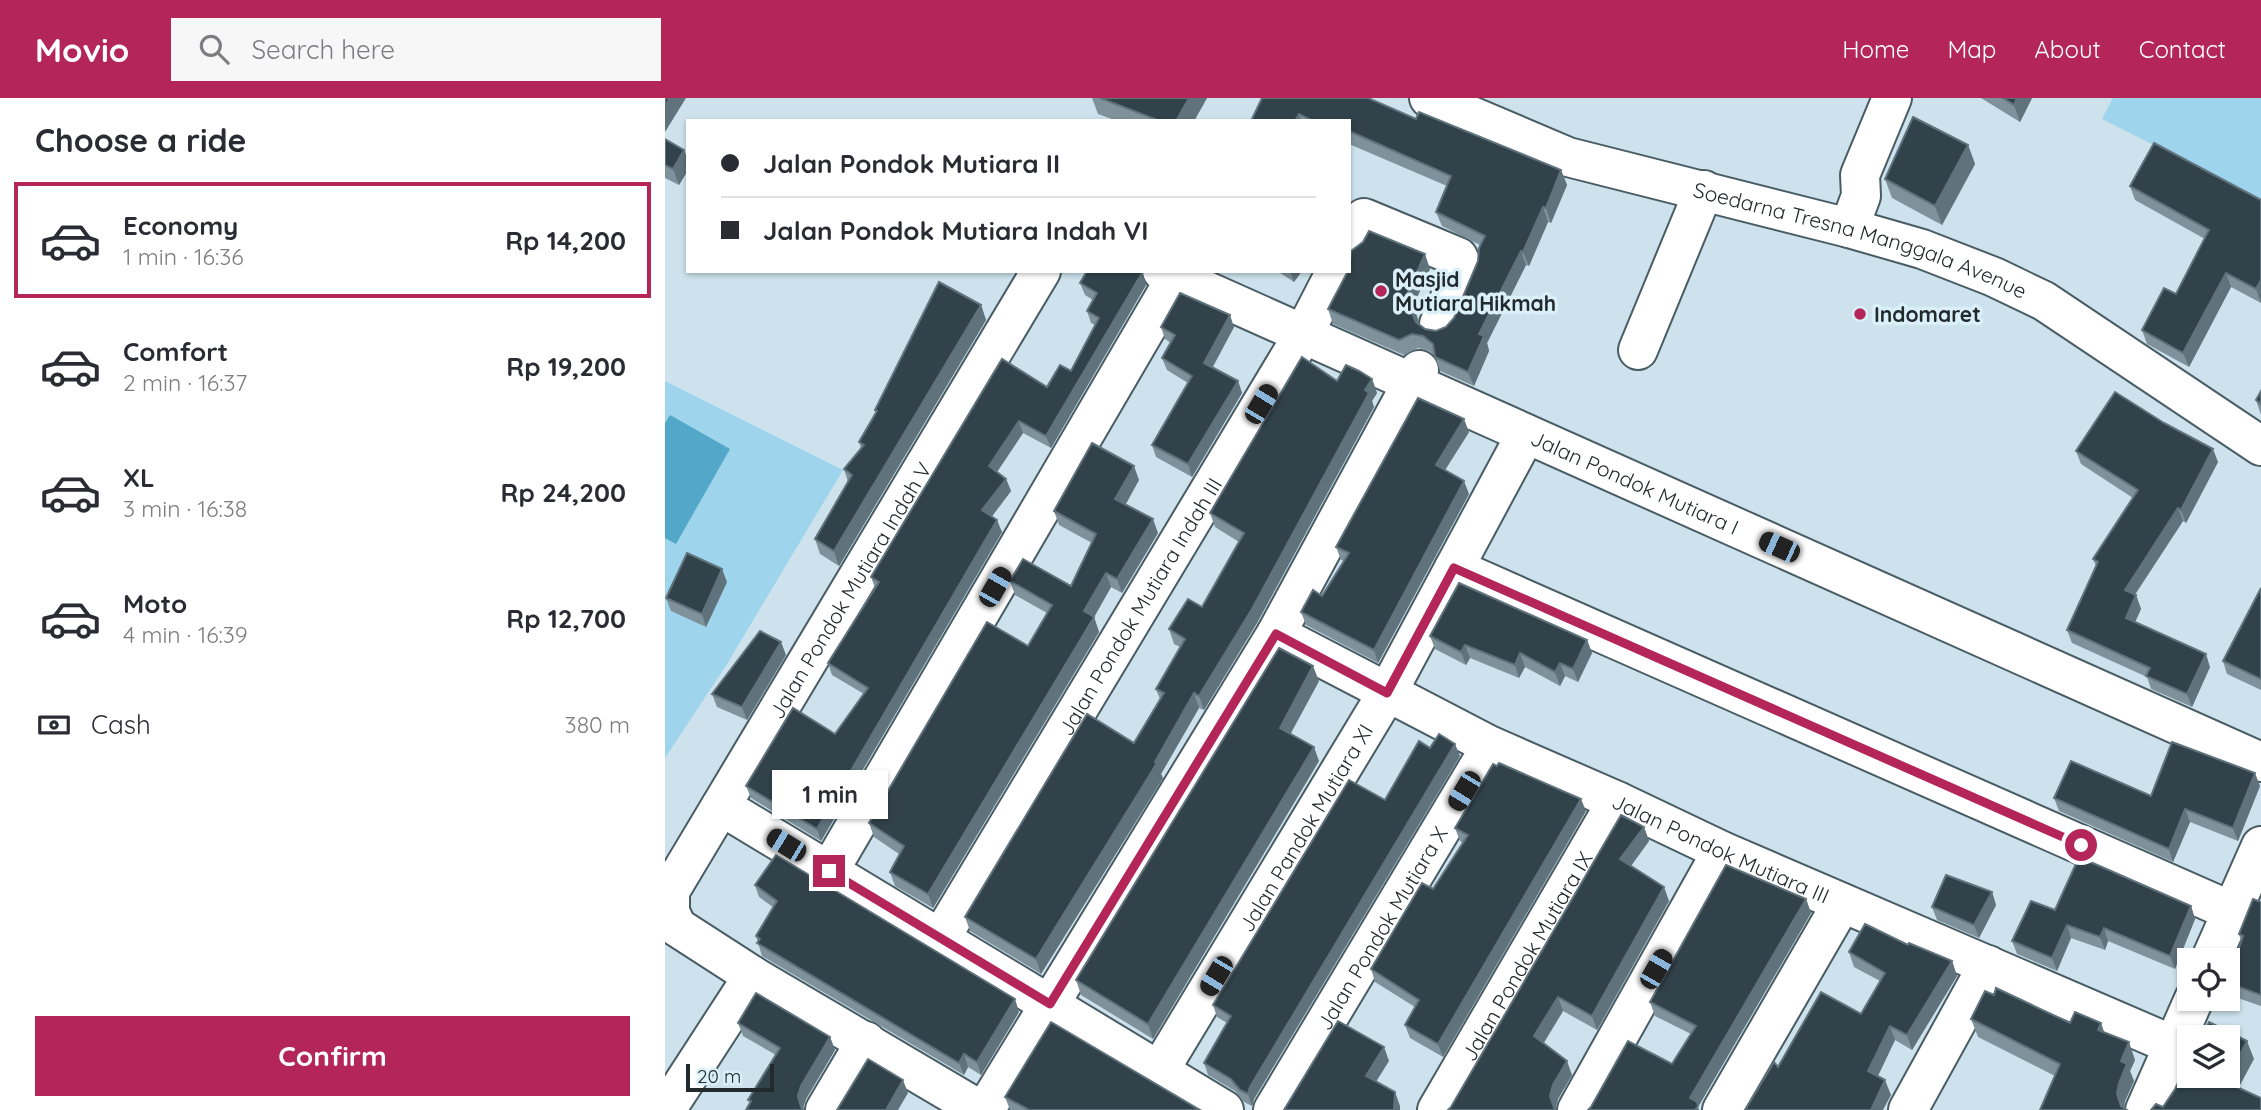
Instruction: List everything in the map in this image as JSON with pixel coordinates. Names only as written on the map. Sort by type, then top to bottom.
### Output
[{"type":"street","name":"Soedarna Tresna Manggala Avenue","points":[[1429,98],[1568,157],[1704,190],[1855,212],[1922,248],[1994,277],[2043,301],[2261,446]]},
{"type":"street","points":[[1855,212],[1860,174],[1889,120],[1908,107],[1908,98]]},
{"type":"street","points":[[1638,350],[1704,190]]},
{"type":"street","points":[[1356,232],[1458,257],[1463,267],[1439,324]]},
{"type":"street","name":"Jalan Pondok Mutiara Indah V","points":[[753,976],[677,927],[670,912],[670,891],[1040,273]]},
{"type":"street","name":"Jalan Pondok Mutiara Indah III","points":[[940,939],[1303,335],[1335,273]]},
{"type":"street","points":[[829,871],[1168,275]]},
{"type":"street","name":"Jalan Pondok Mutiara I","points":[[1168,275],[1303,335],[1417,377],[1526,434],[2261,762]]},
{"type":"street","points":[[666,1110],[753,976],[983,1110],[1276,634],[1417,377]]},
{"type":"street","name":"Jalan Pandok Mutiara XI","points":[[1159,1071],[1387,693],[1526,434]]},
{"type":"street","points":[[1454,568],[2231,911]]},
{"type":"street","name":"Jalan Pondok Mutiara III","points":[[1276,634],[1491,746],[1617,801],[1722,852],[2175,1045]]},
{"type":"street","name":"Jalan Pondok Mutiara X","points":[[1273,1110],[1491,746]]},
{"type":"street","name":"Jalan Pondok Mutiara IX","points":[[1437,1110],[1617,801]]},
{"type":"street","points":[[721,806],[1224,1110]]},
{"type":"street","points":[[2215,948],[2261,846]]},
{"type":"street","points":[[1577,1110],[1722,852]]},
{"type":"street","points":[[1722,1110],[1842,903]]},
{"type":"street","points":[[1908,1110],[1988,965]]},
{"type":"street","points":[[2145,1110],[2189,1011]]},
{"type":"street","points":[[825,1110],[866,1041]]},
{"type":"shaded area","points":[[2113,98],[2261,98],[2261,199],[2102,119]]},
{"type":"shaded area","points":[[665,381],[843,470],[727,664],[665,758]]},
{"type":"shaded area","points":[[670,415],[730,449],[676,544],[665,538],[665,423]]},
{"type":"building","points":[[1100,98],[1189,98],[1177,119],[1155,119]]},
{"type":"building","points":[[1262,98],[1368,98],[1416,119],[1419,112],[1561,170],[1546,208],[1543,207],[1523,252],[1521,251],[1479,334],[1484,336],[1468,372],[1435,357],[1433,344],[1423,336],[1412,334],[1399,340],[1328,309],[1347,273],[1351,273],[1351,251],[1363,242],[1369,231],[1425,254],[1404,301],[1413,305],[1412,313],[1416,322],[1425,329],[1436,331],[1446,327],[1454,318],[1478,261],[1479,248],[1485,236],[1436,212],[1451,176],[1351,132],[1351,119],[1309,119],[1299,114],[1296,119],[1252,119]]},
{"type":"building","points":[[2003,98],[2017,98],[2014,105]]},
{"type":"building","points":[[1913,117],[1968,145],[1935,206],[1885,179]]},
{"type":"building","points":[[665,139],[684,150],[673,169],[665,165]]},
{"type":"building","points":[[2154,143],[2261,200],[2261,280],[2256,289],[2226,273],[2183,353],[2142,330],[2164,288],[2176,294],[2209,230],[2130,186]]},
{"type":"building","points":[[1086,273],[1142,273],[1046,436],[1019,421],[989,466],[1006,479],[982,510],[997,520],[817,829],[746,786],[793,708],[835,734],[868,688],[828,663],[879,582],[871,577],[1002,359],[1047,387],[1060,365],[1071,371],[1099,318],[1087,311],[1097,293],[1080,283]]},
{"type":"building","points":[[939,282],[981,305],[834,551],[815,539],[852,475],[844,469],[864,445],[859,442],[877,411],[875,410]]},
{"type":"building","points":[[1180,293],[1230,315],[1204,363],[1238,381],[1188,464],[1152,445],[1192,376],[1162,358],[1175,335],[1161,327]]},
{"type":"building","points":[[1302,357],[1337,381],[1346,365],[1359,371],[1372,379],[1365,390],[1369,393],[1252,609],[1199,696],[1194,693],[1155,762],[1157,763],[1036,959],[965,917],[1087,714],[1134,743],[1164,693],[1156,689],[1185,639],[1169,629],[1188,599],[1202,607],[1244,533],[1210,513]]},
{"type":"building","points":[[2261,391],[2261,404],[2256,400]]},
{"type":"building","points":[[2115,392],[2164,423],[2213,449],[2181,510],[2178,508],[2125,590],[2136,595],[2126,618],[2206,654],[2187,694],[2146,676],[2150,668],[2067,630],[2098,562],[2093,559],[2138,490],[2076,451]]},
{"type":"building","points":[[1418,398],[1464,419],[1436,465],[1464,481],[1374,650],[1301,612],[1313,590],[1322,596],[1349,553],[1336,547]]},
{"type":"building","points":[[1092,443],[1134,466],[1115,499],[1153,519],[1117,579],[1106,573],[1084,611],[1094,617],[928,894],[890,872],[904,846],[869,823],[987,622],[1028,646],[1052,605],[1010,581],[1023,559],[1071,586],[1096,534],[1054,511]]},
{"type":"building","points":[[687,553],[722,569],[702,614],[666,598]]},
{"type":"building","points":[[1459,583],[1587,640],[1573,669],[1560,663],[1555,672],[1520,653],[1515,665],[1465,645],[1461,652],[1430,636]]},
{"type":"building","points":[[2261,588],[2261,679],[2223,661]]},
{"type":"building","points":[[760,631],[781,642],[742,707],[712,694]]},
{"type":"building","points":[[1279,648],[1313,666],[1280,728],[1314,747],[1148,1024],[1076,980]]},
{"type":"building","points":[[1439,734],[1455,744],[1248,1094],[1240,1090],[1231,1079],[1204,1063],[1231,1016],[1213,1005],[1349,780],[1385,800],[1419,741],[1430,748]]},
{"type":"building","points":[[2172,742],[2255,773],[2233,828],[2185,809],[2169,849],[2054,798],[2071,761],[2151,796]]},
{"type":"building","points":[[1499,763],[1581,799],[1438,1044],[1405,1025],[1419,1000],[1371,969],[1422,883],[1433,889],[1468,835],[1455,828],[1493,764],[1497,766]]},
{"type":"building","points":[[1621,815],[1644,827],[1620,859],[1664,887],[1592,1016],[1558,997],[1534,1036],[1567,1061],[1553,1085],[1550,1096],[1556,1110],[1448,1110],[1451,1107]]},
{"type":"building","points":[[776,855],[1015,999],[977,1062],[964,1054],[959,1063],[757,943],[760,939],[756,936],[777,901],[755,885]]},
{"type":"building","points":[[2079,857],[2191,906],[2170,956],[2104,928],[2100,937],[2067,925],[2052,958],[2012,941],[2031,901],[2055,910]]},
{"type":"building","points":[[1726,865],[1806,899],[1690,1098],[1697,1102],[1698,1106],[1695,1110],[1588,1110],[1628,1041],[1672,1064],[1696,1026],[1650,1002]]},
{"type":"building","points":[[1946,875],[1992,892],[1974,925],[1932,907]]},
{"type":"building","points":[[2253,899],[2261,902],[2261,995],[2240,987],[2239,948],[2243,936],[2239,934]]},
{"type":"building","points":[[1865,924],[1908,945],[1909,943],[1952,961],[1907,1035],[1890,1026],[1868,1071],[1885,1080],[1871,1110],[1745,1110],[1774,1062],[1778,1067],[1821,992],[1861,1014],[1885,973],[1849,952]]},
{"type":"building","points":[[1996,988],[2070,1023],[2075,1012],[2101,1023],[2098,1030],[2129,1042],[2121,1061],[2127,1064],[2117,1094],[2121,1106],[2127,1110],[2040,1110],[2060,1064],[1971,1019],[1985,991],[1994,995]]},
{"type":"building","points":[[756,993],[830,1037],[801,1086],[798,1096],[804,1110],[746,1110],[751,1101],[748,1100],[780,1048],[738,1023]]},
{"type":"building","points":[[1338,1021],[1384,1047],[1366,1076],[1395,1092],[1394,1110],[1284,1110]]},
{"type":"building","points":[[1051,1022],[1200,1110],[1029,1110],[1005,1097]]},
{"type":"building","points":[[2240,1038],[2247,1041],[2240,1055]]},
{"type":"building","points":[[868,1059],[903,1080],[886,1110],[837,1110]]},
{"type":"building","points":[[2177,1085],[2177,1088],[2239,1088],[2261,1098],[2261,1110],[2151,1110],[2156,1104],[2163,1107]]},
{"type":"place","name":"Masjid Mutiara Hikmah","points":[[1381,291]]},
{"type":"place","name":"Indomaret","points":[[1860,314]]},
{"type":"route","points":[[829,871],[1050,1004],[1276,634],[1387,693],[1454,568],[2081,845]]}]
